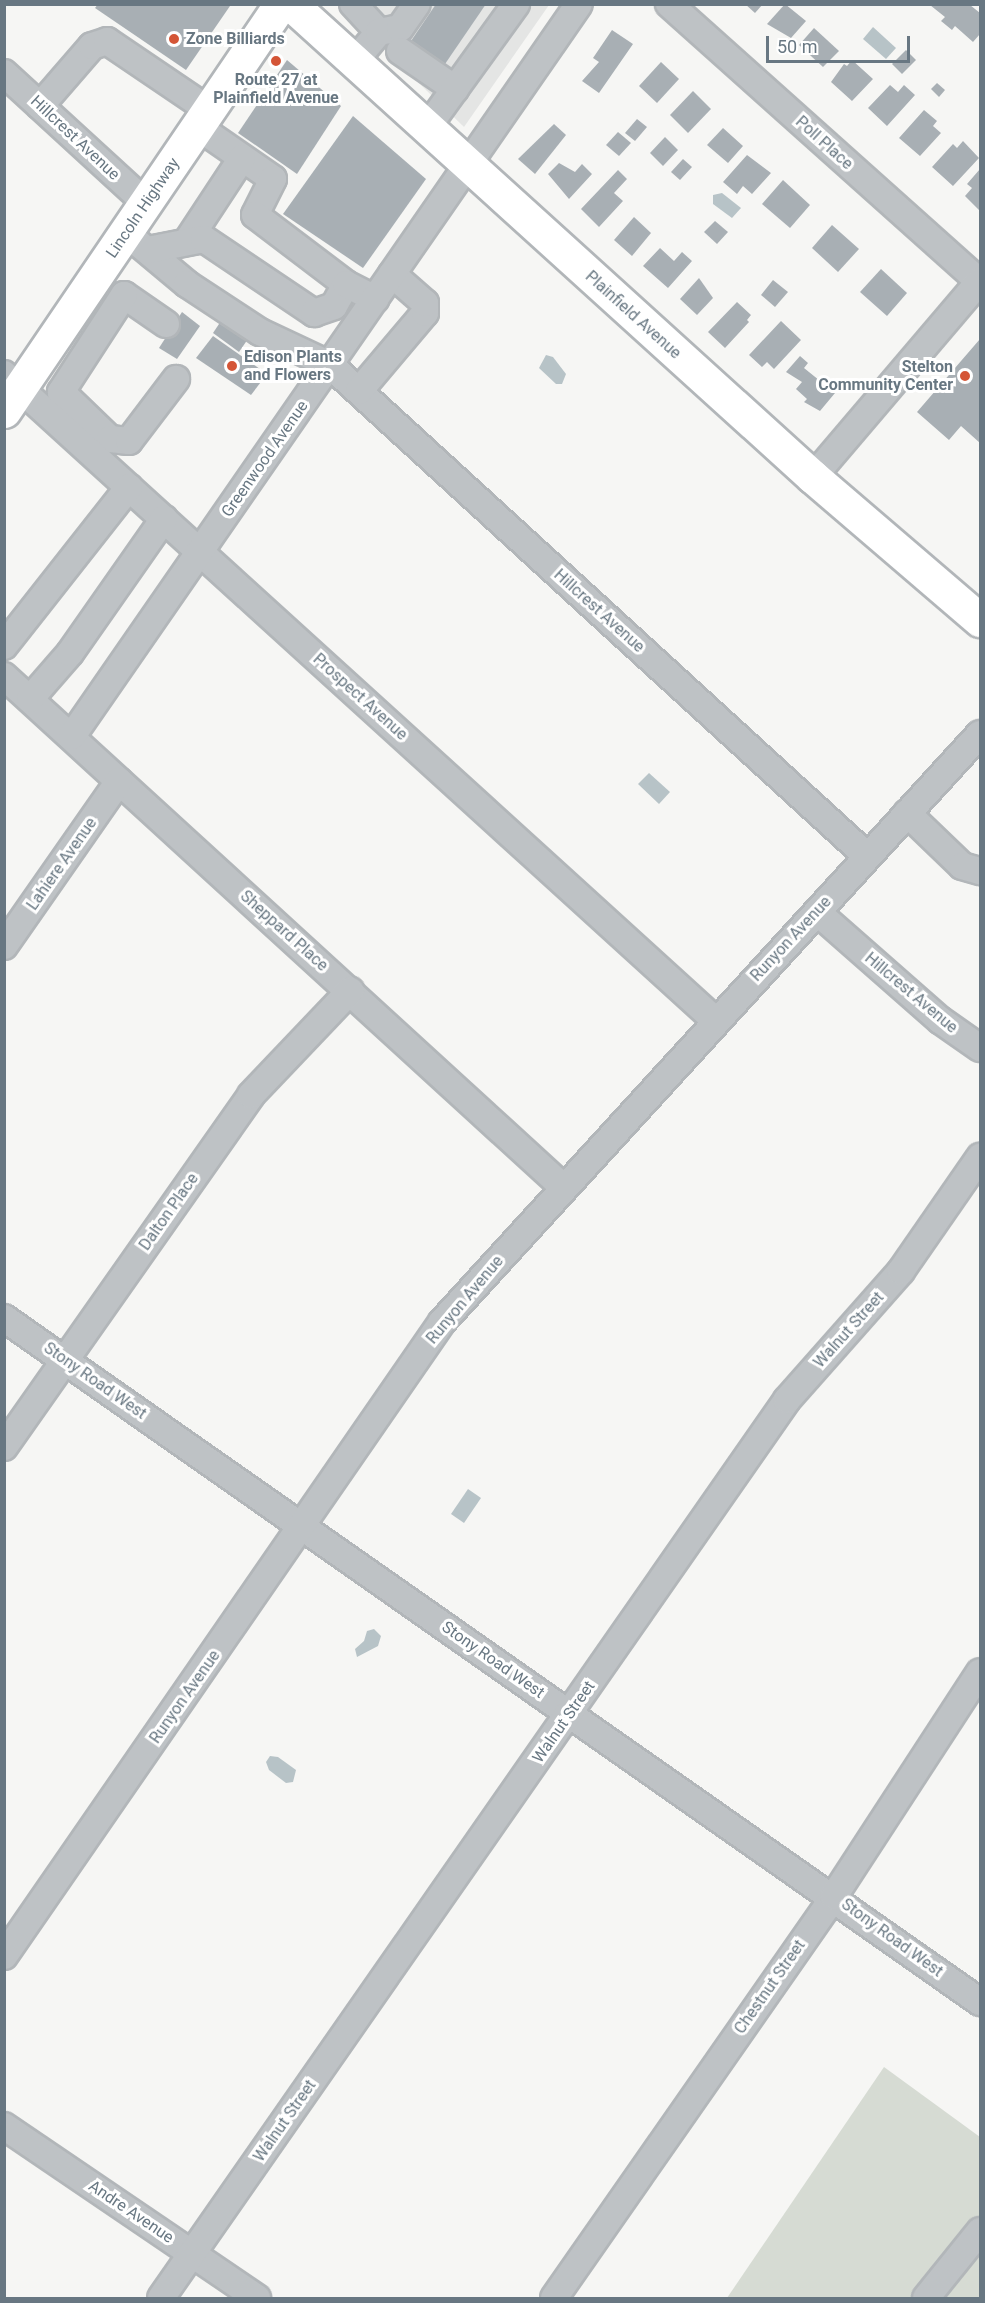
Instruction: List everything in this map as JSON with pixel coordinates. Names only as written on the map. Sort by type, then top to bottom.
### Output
[{"type":"main road","name":"Lincoln Highway","points":[[17,384],[83,296],[137,242],[146,203],[281,4]]},
{"type":"main road","name":"Plainfield Avenue","points":[[291,4],[466,166],[813,477],[981,620]]},
{"type":"street","points":[[353,4],[379,32]]},
{"type":"street","points":[[354,62],[379,32],[400,28],[417,4]]},
{"type":"street","points":[[426,129],[516,4]]},
{"type":"street","name":"Greenwood Avenue","points":[[72,736],[579,4]]},
{"type":"street","name":"Poll Place","points":[[669,4],[980,281]]},
{"type":"street","points":[[40,106],[92,46],[107,41],[204,119],[242,158],[273,179],[255,215],[346,284],[375,299]]},
{"type":"street","points":[[400,51],[455,88]]},
{"type":"street","name":"Hillcrest Avenue","points":[[4,73],[146,203]]},
{"type":"street","points":[[188,240],[242,158]]},
{"type":"street","points":[[137,242],[204,239],[314,313],[333,306],[346,284]]},
{"type":"street","name":"Hillcrest Avenue","points":[[137,242],[187,284],[260,332],[330,365],[867,856]]},
{"type":"street","points":[[359,392],[425,313],[425,303],[392,274]]},
{"type":"street","points":[[813,477],[980,281]]},
{"type":"street","points":[[53,402],[124,295],[166,324]]},
{"type":"street","points":[[83,296],[111,315]]},
{"type":"street","points":[[333,306],[359,322]]},
{"type":"street","name":"Prospect Avenue","points":[[17,384],[56,379],[53,402],[103,448],[129,487],[715,1020]]},
{"type":"street","points":[[103,448],[129,441],[176,379]]},
{"type":"street","points":[[4,646],[129,487]]},
{"type":"street","points":[[30,699],[70,653],[164,519]]},
{"type":"street","name":"Sheppard Place","points":[[4,676],[563,1187]]},
{"type":"street","name":"Runyon Avenue","points":[[4,1956],[304,1526],[442,1322],[715,1020],[981,734]]},
{"type":"street","name":"Lahiere Avenue","points":[[4,946],[119,781]]},
{"type":"street","points":[[907,813],[962,866],[981,871]]},
{"type":"street","name":"Hillcrest Avenue","points":[[817,912],[940,1020],[981,1048]]},
{"type":"street","name":"Dalton Place","points":[[4,1447],[251,1095],[350,991]]},
{"type":"street","name":"Walnut Street","points":[[161,2298],[787,1400],[901,1271],[981,1157]]},
{"type":"street","name":"Stony Road West","points":[[4,1318],[304,1526],[569,1714],[834,1896],[981,2002]]},
{"type":"street","name":"Chestnut Street","points":[[554,2298],[834,1896],[981,1672]]},
{"type":"street","name":"Andre Avenue","points":[[4,2126],[257,2298]]},
{"type":"street","points":[[926,2298],[981,2231]]},
{"type":"shaded area","points":[[344,5],[549,5],[464,127],[347,13]]},
{"type":"shaded area","points":[[873,27],[896,48],[886,59],[863,39]]},
{"type":"shaded area","points":[[722,193],[741,208],[732,218],[713,204],[713,195]]},
{"type":"shaded area","points":[[546,355],[553,357],[566,374],[562,384],[556,384],[539,368]]},
{"type":"shaded area","points":[[649,773],[670,792],[659,804],[638,784]]},
{"type":"shaded area","points":[[468,1489],[481,1498],[464,1523],[451,1514]]},
{"type":"shaded area","points":[[374,1629],[381,1636],[378,1646],[357,1657],[355,1649],[364,1641],[367,1631]]},
{"type":"shaded area","points":[[270,1756],[278,1757],[296,1770],[293,1782],[286,1783],[269,1770],[266,1762]]},
{"type":"shaded area","points":[[884,2067],[980,2137],[980,2298],[727,2298]]},
{"type":"building","name":"Zone Billiards","points":[[98,4],[228,4],[230,6],[186,70],[95,8]]},
{"type":"building","points":[[436,4],[486,4],[445,64],[411,41]]},
{"type":"building","points":[[745,4],[763,4],[755,13]]},
{"type":"building","points":[[785,4],[806,21],[791,38],[767,24]]},
{"type":"building","points":[[930,5],[970,5],[980,13],[980,34],[973,42],[955,26],[952,30],[941,21],[945,17]]},
{"type":"building","points":[[814,28],[839,51],[823,67],[799,45]]},
{"type":"building","points":[[612,30],[633,44],[599,93],[582,81],[599,62],[593,58]]},
{"type":"building","points":[[906,50],[916,60],[902,74],[892,64]]},
{"type":"building","points":[[287,60],[341,106],[297,174],[238,133]]},
{"type":"building","points":[[852,60],[873,79],[852,101],[831,82],[844,64],[847,66]]},
{"type":"building","points":[[661,62],[679,79],[657,103],[639,86]]},
{"type":"building","points":[[937,83],[945,90],[939,97],[931,89]]},
{"type":"building","points":[[890,85],[898,92],[904,85],[915,95],[887,126],[868,108]]},
{"type":"building","points":[[693,91],[711,109],[688,133],[670,115]]},
{"type":"building","points":[[924,110],[937,121],[933,126],[941,133],[920,156],[899,138]]},
{"type":"building","points":[[353,116],[426,179],[363,268],[283,214]]},
{"type":"building","points":[[637,119],[647,127],[635,141],[625,133]]},
{"type":"building","points":[[554,124],[566,135],[535,174],[518,159]]},
{"type":"building","points":[[723,128],[743,146],[728,163],[707,145]]},
{"type":"building","points":[[618,132],[631,143],[619,156],[606,145]]},
{"type":"building","points":[[665,137],[678,150],[663,166],[650,153]]},
{"type":"building","points":[[963,141],[979,158],[953,186],[932,167],[953,144],[957,148]]},
{"type":"building","points":[[747,155],[771,173],[752,194],[743,186],[737,194],[723,182]]},
{"type":"building","points":[[683,159],[692,167],[680,180],[671,172]]},
{"type":"building","points":[[559,163],[575,172],[582,164],[592,174],[569,199],[548,174]]},
{"type":"building","points":[[980,169],[980,211],[965,196],[972,188],[967,184]]},
{"type":"building","points":[[618,170],[627,179],[614,193],[623,201],[599,227],[581,209]]},
{"type":"building","points":[[783,180],[810,205],[790,228],[762,204]]},
{"type":"building","points":[[634,217],[651,233],[632,256],[614,240]]},
{"type":"building","points":[[715,221],[728,232],[717,244],[704,232]]},
{"type":"building","points":[[832,225],[859,249],[838,272],[812,248]]},
{"type":"building","points":[[660,248],[674,261],[682,252],[692,261],[668,288],[643,266]]},
{"type":"building","points":[[881,269],[907,293],[887,316],[860,292]]},
{"type":"building","points":[[699,278],[713,298],[697,315],[680,299]]},
{"type":"building","points":[[773,280],[788,292],[775,307],[761,295]]},
{"type":"building","points":[[737,302],[751,315],[747,320],[749,322],[725,348],[708,332]]},
{"type":"building","name":"Edison Plants and Flowers","points":[[182,312],[200,326],[177,359],[159,348]]},
{"type":"building","name":"Edison Plants and Flowers","points":[[223,318],[250,336],[239,352],[213,333]]},
{"type":"building","points":[[781,321],[801,340],[774,369],[767,362],[762,367],[749,355]]},
{"type":"building","name":"Edison Plants and Flowers","points":[[213,336],[267,374],[251,395],[196,358]]},
{"type":"building","name":"Stelton Community Center","points":[[980,339],[980,443],[961,426],[949,440],[917,412]]},
{"type":"building","points":[[800,356],[808,363],[804,368],[835,393],[820,411],[804,402],[807,399],[796,389],[802,382],[786,372]]},
{"type":"place","name":"Zone Billiards","points":[[174,39]]},
{"type":"place","name":"Route 27 at Plainfield Avenue","points":[[276,61]]},
{"type":"place","name":"Edison Plants and Flowers","points":[[232,366]]},
{"type":"place","name":"Stelton Community Center","points":[[965,376]]}]
